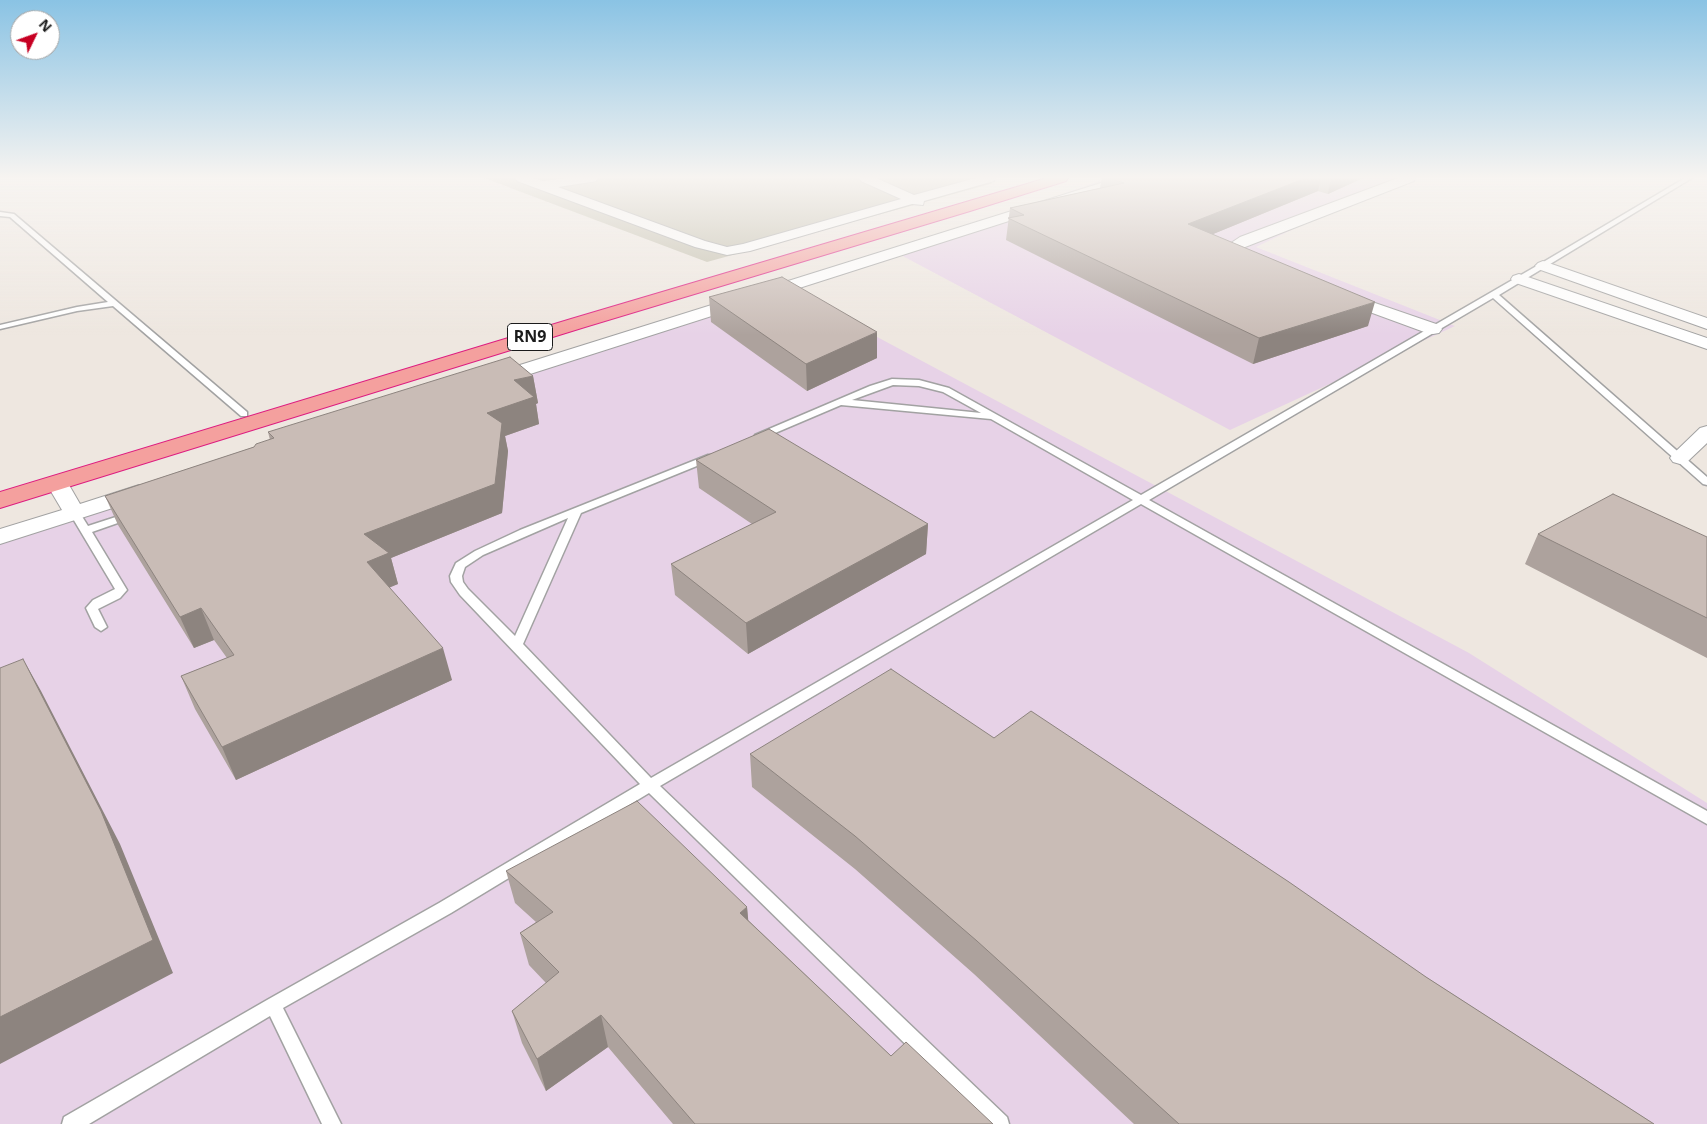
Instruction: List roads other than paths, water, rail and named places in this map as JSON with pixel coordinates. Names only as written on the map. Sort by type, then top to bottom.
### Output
[{"type":"highway","name":"RN9","points":[[0,486],[244,414],[836,230]]},
{"type":"highway","name":"RN9","points":[[0,500],[578,322],[888,230]]},
{"type":"street","points":[[664,230],[700,244],[727,251],[746,248],[805,230]]},
{"type":"street","points":[[477,385],[962,230]]},
{"type":"street","points":[[1264,268],[1236,255],[1232,248],[1245,240],[1270,230]]},
{"type":"street","points":[[1543,266],[1707,324]]},
{"type":"street","points":[[1520,279],[1707,344]]},
{"type":"street","points":[[1325,290],[1433,329]]},
{"type":"street","points":[[1680,458],[1707,432]]},
{"type":"street","points":[[57,483],[74,512]]},
{"type":"street","points":[[0,537],[158,486]]},
{"type":"lane","points":[[30,230],[244,414]]},
{"type":"lane","points":[[71,1124],[273,1005],[445,908],[650,785],[1602,230]]},
{"type":"lane","points":[[1493,294],[1707,482]]},
{"type":"lane","points":[[0,327],[77,309],[114,304]]},
{"type":"lane","points":[[749,440],[892,382],[919,382],[946,390],[1707,818]]},
{"type":"lane","points":[[840,402],[993,418]]},
{"type":"lane","points":[[722,452],[488,548],[460,565],[457,569],[457,582],[464,592],[650,785],[1000,1124]]},
{"type":"lane","points":[[74,512],[121,590],[116,595],[97,603],[92,608],[101,627]]},
{"type":"lane","points":[[85,531],[140,512]]},
{"type":"lane","points":[[516,645],[576,512]]},
{"type":"lane","points":[[273,1005],[332,1124]]}]
